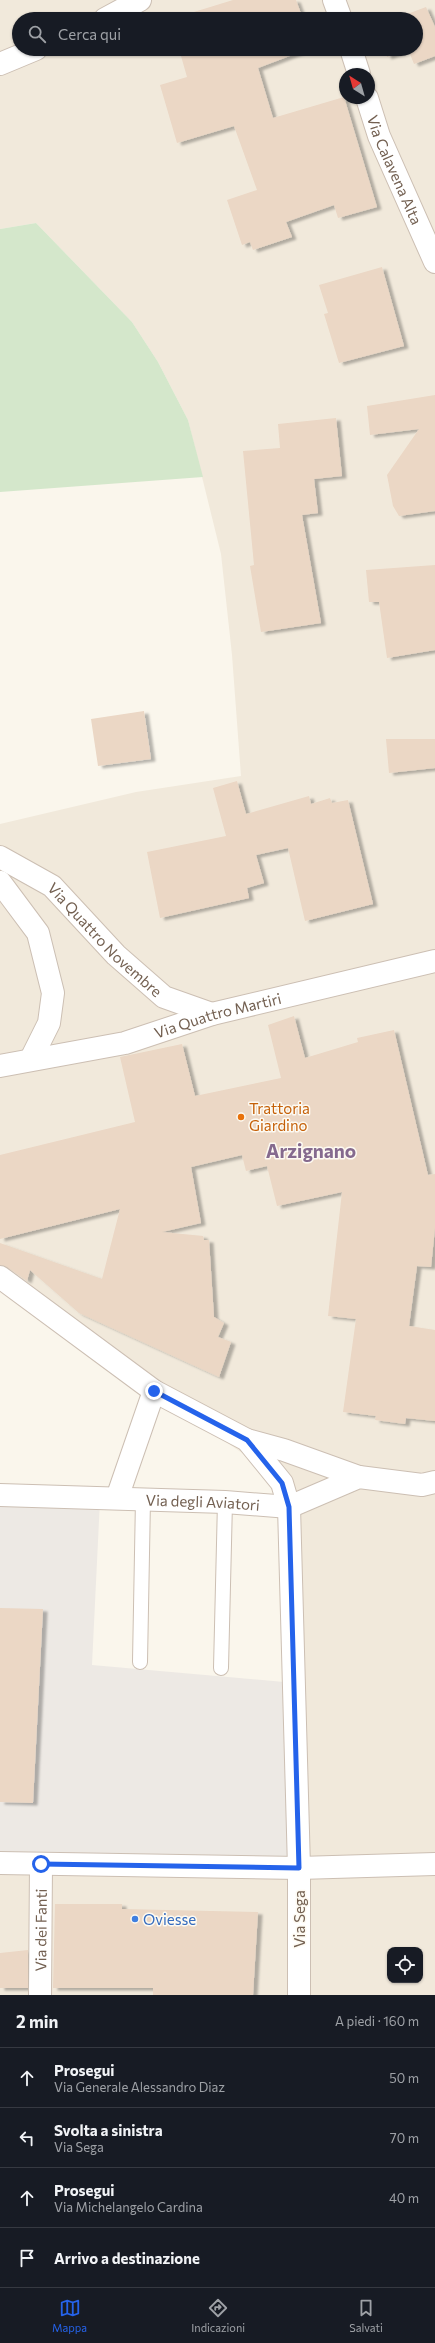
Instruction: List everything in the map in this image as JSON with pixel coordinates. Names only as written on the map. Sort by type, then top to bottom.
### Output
[{"type":"street","points":[[118,12],[140,0]]},
{"type":"street","points":[[334,0],[338,12]]},
{"type":"street","points":[[0,64],[19,56]]},
{"type":"street","points":[[353,56],[357,68]]},
{"type":"street","name":"Via Calavena Alta","points":[[369,104],[379,136],[435,262]]},
{"type":"street","name":"Via Quattro Novembre","points":[[0,858],[52,886],[116,955],[164,997],[212,1014]]},
{"type":"street","points":[[0,882],[38,934],[53,993],[49,1023],[31,1059]]},
{"type":"street","name":"Via Quattro Martiri","points":[[0,1066],[31,1059],[125,1043],[212,1014],[435,961]]},
{"type":"street","points":[[0,1277],[154,1391],[247,1440],[284,1450],[359,1476],[422,1485],[435,1482]]},
{"type":"street","points":[[117,1498],[154,1391]]},
{"type":"street","name":"Via Sega","points":[[247,1440],[282,1483],[289,1507],[299,1868],[298,1995]]},
{"type":"street","points":[[289,1507],[359,1476]]},
{"type":"street","name":"Via degli Aviatori","points":[[0,1495],[225,1502],[289,1507]]},
{"type":"street","points":[[0,1863],[299,1868],[435,1864]]},
{"type":"street","name":"Via dei Fanti","points":[[40,1995],[41,1864]]},
{"type":"lane","points":[[140,1662],[143,1499]]},
{"type":"lane","points":[[221,1668],[225,1502]]},
{"type":"shaded area","points":[[0,0],[435,0],[435,1995],[0,1995],[0,1859],[294,1863],[287,1498],[260,1465],[69,1336],[0,1285],[0,824],[136,792],[241,776],[232,655],[221,554],[188,420],[158,362],[132,322],[36,223],[0,229]]},
{"type":"shaded area","points":[[0,1496],[100,1500],[92,1665],[295,1683],[294,1863],[0,1859]]},
{"type":"green space","points":[[36,223],[132,322],[158,362],[188,420],[203,477],[0,492],[0,229]]},
{"type":"building","points":[[233,0],[296,0],[300,12],[194,12]]},
{"type":"building","points":[[426,7],[435,27],[435,56],[414,64],[411,56],[423,56],[423,12],[413,12]]},
{"type":"building","points":[[181,56],[290,56],[258,68],[273,118],[339,98],[339,104],[346,104],[377,207],[338,218],[334,205],[286,222],[292,237],[253,250],[250,242],[242,245],[227,200],[257,190],[234,126],[177,143],[160,85],[187,77]]},
{"type":"building","points":[[382,267],[404,346],[339,363],[324,314],[328,313],[319,285]]},
{"type":"building","points":[[435,395],[435,511],[399,516],[393,506],[387,475],[419,429],[370,435],[367,406]]},
{"type":"building","points":[[336,418],[342,476],[314,479],[318,513],[302,515],[321,623],[261,632],[250,566],[254,565],[243,451],[280,448],[278,424]]},
{"type":"building","points":[[435,565],[435,650],[387,658],[379,602],[369,602],[366,570]]},
{"type":"building","points":[[144,711],[151,759],[98,766],[91,719]]},
{"type":"building","points":[[386,739],[435,739],[435,768],[389,773]]},
{"type":"building","points":[[237,781],[246,814],[309,796],[311,804],[330,798],[332,803],[348,800],[373,904],[305,921],[288,848],[256,855],[264,883],[247,888],[249,898],[160,918],[147,852],[226,836],[213,788]]},
{"type":"building","points":[[294,1016],[305,1058],[358,1042],[357,1038],[394,1030],[428,1175],[435,1174],[435,1228],[431,1267],[417,1266],[409,1326],[435,1330],[435,1421],[406,1418],[405,1424],[375,1420],[376,1416],[343,1412],[356,1319],[328,1316],[342,1192],[277,1206],[267,1166],[246,1171],[242,1155],[191,1167],[201,1223],[162,1232],[203,1236],[204,1240],[209,1240],[214,1317],[224,1323],[218,1337],[231,1342],[219,1377],[79,1313],[30,1270],[27,1281],[7,1267],[0,1265],[0,1243],[102,1279],[120,1209],[0,1239],[0,1155],[135,1122],[120,1057],[182,1044],[195,1096],[281,1078],[268,1025]]},
{"type":"building","points":[[0,1608],[43,1609],[33,1803],[0,1802]]},
{"type":"building","points":[[55,1904],[122,1904],[122,1909],[258,1912],[253,1995],[153,1995],[153,1988],[53,1988]]},
{"type":"building","points":[[28,1950],[28,1988],[0,1988],[0,1953]]},
{"type":"place","name":"Trattoria Giardino","points":[[241,1117]]},
{"type":"place","name":"Oviesse","points":[[135,1919]]},
{"type":"district","name":"Arzignano","points":[[311,1150]]},
{"type":"route","points":[[41,1864],[299,1868],[289,1507],[282,1483],[269,1464],[247,1440],[154,1391]]}]
